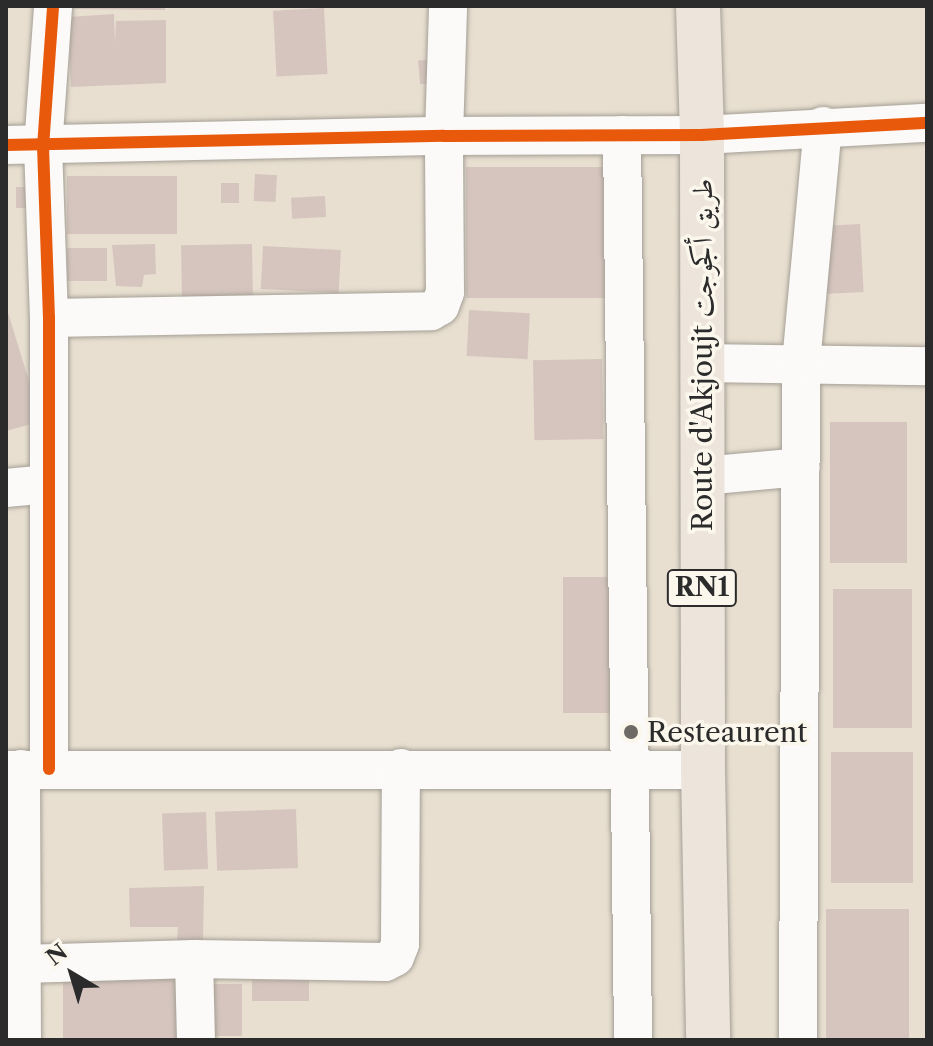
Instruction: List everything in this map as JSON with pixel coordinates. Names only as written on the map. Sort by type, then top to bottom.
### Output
[{"type":"highway","name":"Route d'Akjoujt طريق أكجوجت","points":[[698,6],[702,135],[703,770],[708,1040]]},
{"type":"street","points":[[22,1040],[22,964],[14,918],[49,484],[49,318],[43,147],[53,6]]},
{"type":"street","points":[[49,318],[431,311],[440,306],[445,292],[444,136],[448,6]]},
{"type":"street","points":[[6,145],[43,147],[444,136],[702,135],[823,126],[927,123]]},
{"type":"street","points":[[798,1040],[801,363],[823,126]]},
{"type":"street","points":[[622,135],[633,1040]]},
{"type":"street","points":[[702,363],[927,366]]},
{"type":"street","points":[[702,476],[801,467]]},
{"type":"street","points":[[6,488],[49,484]]},
{"type":"street","points":[[22,964],[194,959],[385,962],[395,957],[400,944],[401,768]]},
{"type":"street","points":[[25,769],[703,770]]},
{"type":"street","points":[[194,959],[196,1040]]},
{"type":"building","points":[[70,6],[165,6],[165,10],[70,9]]},
{"type":"building","points":[[324,8],[327,74],[277,77],[273,11]]},
{"type":"building","points":[[114,14],[115,44],[116,21],[166,20],[166,83],[71,87],[68,17]]},
{"type":"building","points":[[434,59],[436,83],[420,84],[418,60]]},
{"type":"building","points":[[466,167],[607,167],[607,298],[466,298]]},
{"type":"building","points":[[255,174],[277,175],[276,202],[254,201]]},
{"type":"building","points":[[67,176],[177,176],[177,234],[67,234]]},
{"type":"building","points":[[221,183],[239,183],[239,203],[221,203]]},
{"type":"building","points":[[16,187],[39,187],[39,208],[16,208]]},
{"type":"building","points":[[325,196],[326,217],[292,219],[291,198]]},
{"type":"building","points":[[860,224],[864,292],[803,295],[799,227]]},
{"type":"building","points":[[155,244],[156,274],[144,275],[142,287],[116,286],[112,245]]},
{"type":"building","points":[[252,244],[253,297],[182,298],[181,245]]},
{"type":"building","points":[[263,246],[341,250],[339,293],[261,289]]},
{"type":"building","points":[[67,248],[107,248],[107,281],[67,281]]},
{"type":"building","points":[[6,306],[32,391],[31,424],[6,431]]},
{"type":"building","points":[[469,310],[530,313],[528,359],[467,356]]},
{"type":"building","points":[[602,359],[603,439],[534,440],[533,360]]},
{"type":"building","points":[[830,422],[907,422],[907,563],[830,563]]},
{"type":"building","points":[[563,577],[615,577],[615,713],[563,713]]},
{"type":"building","points":[[833,589],[912,589],[912,728],[833,728]]},
{"type":"building","points":[[831,752],[913,752],[913,883],[831,883]]},
{"type":"building","points":[[296,809],[298,868],[217,871],[215,812]]},
{"type":"building","points":[[206,812],[208,869],[164,871],[162,814]]},
{"type":"building","points":[[204,886],[203,940],[177,941],[178,927],[130,927],[129,888]]},
{"type":"building","points":[[826,909],[909,909],[909,1040],[826,1040]]},
{"type":"building","points":[[63,972],[185,972],[185,1040],[63,1040]]},
{"type":"building","points":[[252,980],[309,980],[309,1001],[252,1001]]},
{"type":"building","points":[[208,984],[242,984],[242,1036],[208,1036]]},
{"type":"cycle path","points":[[49,769],[49,318],[43,147],[53,6]]},
{"type":"cycle path","points":[[6,145],[444,136],[702,135],[927,123]]},
{"type":"place","name":"Resteaurent","points":[[631,732]]}]
